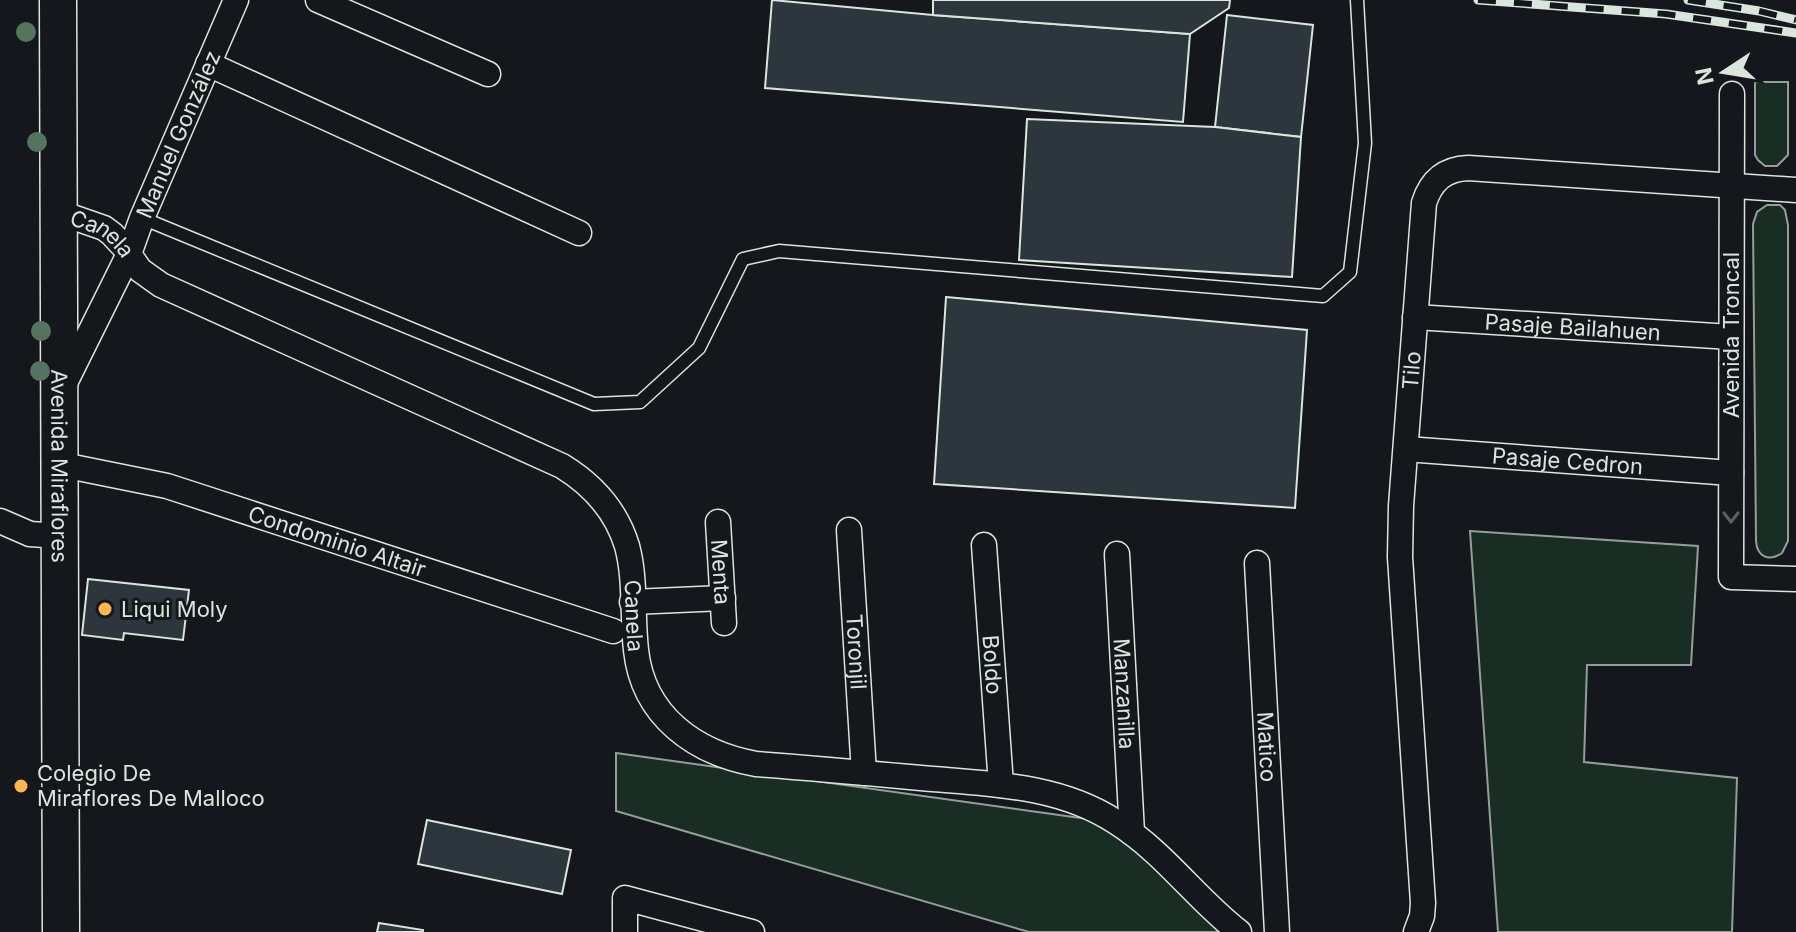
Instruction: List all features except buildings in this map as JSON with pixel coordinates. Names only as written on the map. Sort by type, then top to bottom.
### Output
[{"type":"main road","name":"Avenida Miraflores","points":[[58,0],[61,932]]},
{"type":"street","name":"Manuel González","points":[[58,396],[129,254],[236,0]]},
{"type":"street","points":[[318,0],[488,74]]},
{"type":"street","points":[[208,64],[579,233]]},
{"type":"street","name":"Avenida Troncal","points":[[1732,94],[1731,577],[1796,579]]},
{"type":"street","name":"Tilo","points":[[1419,931],[1423,903],[1400,557],[1401,506],[1424,203],[1431,185],[1447,172],[1468,168],[1796,190]]},
{"type":"street","name":"Canela","points":[[58,212],[104,228],[118,240],[140,270],[161,285],[562,466],[580,477],[609,508],[627,547],[636,654],[648,693],[673,726],[690,740],[740,761],[1028,788],[1073,800],[1113,819],[1159,854],[1239,932]]},
{"type":"street","name":"Pasaje Bailahuen","points":[[1415,317],[1731,337]]},
{"type":"street","name":"Pasaje Cedron","points":[[1406,449],[1731,473]]},
{"type":"street","name":"Condominio Altair","points":[[58,464],[167,486],[613,631]]},
{"type":"street","points":[[0,521],[30,534],[59,536]]},
{"type":"street","name":"Menta","points":[[718,522],[724,623]]},
{"type":"street","name":"Toronjil","points":[[849,530],[864,773]]},
{"type":"street","name":"Boldo","points":[[984,545],[1001,785]]},
{"type":"street","name":"Manzanilla","points":[[1117,554],[1132,833]]},
{"type":"street","name":"Matico","points":[[1257,563],[1277,932]]},
{"type":"street","points":[[632,602],[723,598]]},
{"type":"street","points":[[625,932],[625,898],[752,932]]},
{"type":"lane","points":[[142,218],[594,404],[640,402],[699,348],[743,259],[779,251],[1323,296],[1350,272],[1365,143],[1357,0]]},
{"type":"green space","points":[[1755,82],[1788,82],[1788,155],[1777,166],[1765,166],[1755,155]]},
{"type":"green space","points":[[1767,205],[1780,205],[1785,210],[1788,225],[1788,541],[1782,553],[1768,557],[1761,554],[1756,541],[1753,224],[1757,212]]},
{"type":"green space","points":[[1470,531],[1698,546],[1691,665],[1587,665],[1584,762],[1737,778],[1732,932],[1498,932]]},
{"type":"green space","points":[[616,753],[1095,820],[1170,875],[1220,932],[1029,932],[616,811]]},
{"type":"railway","points":[[1478,0],[1666,14],[1796,33]]},
{"type":"railway","points":[[1688,0],[1796,20]]},
{"type":"place","name":"Liqui Moly","points":[[105,609]]},
{"type":"place","name":"Colegio De Miraflores De Malloco","points":[[21,786]]}]
